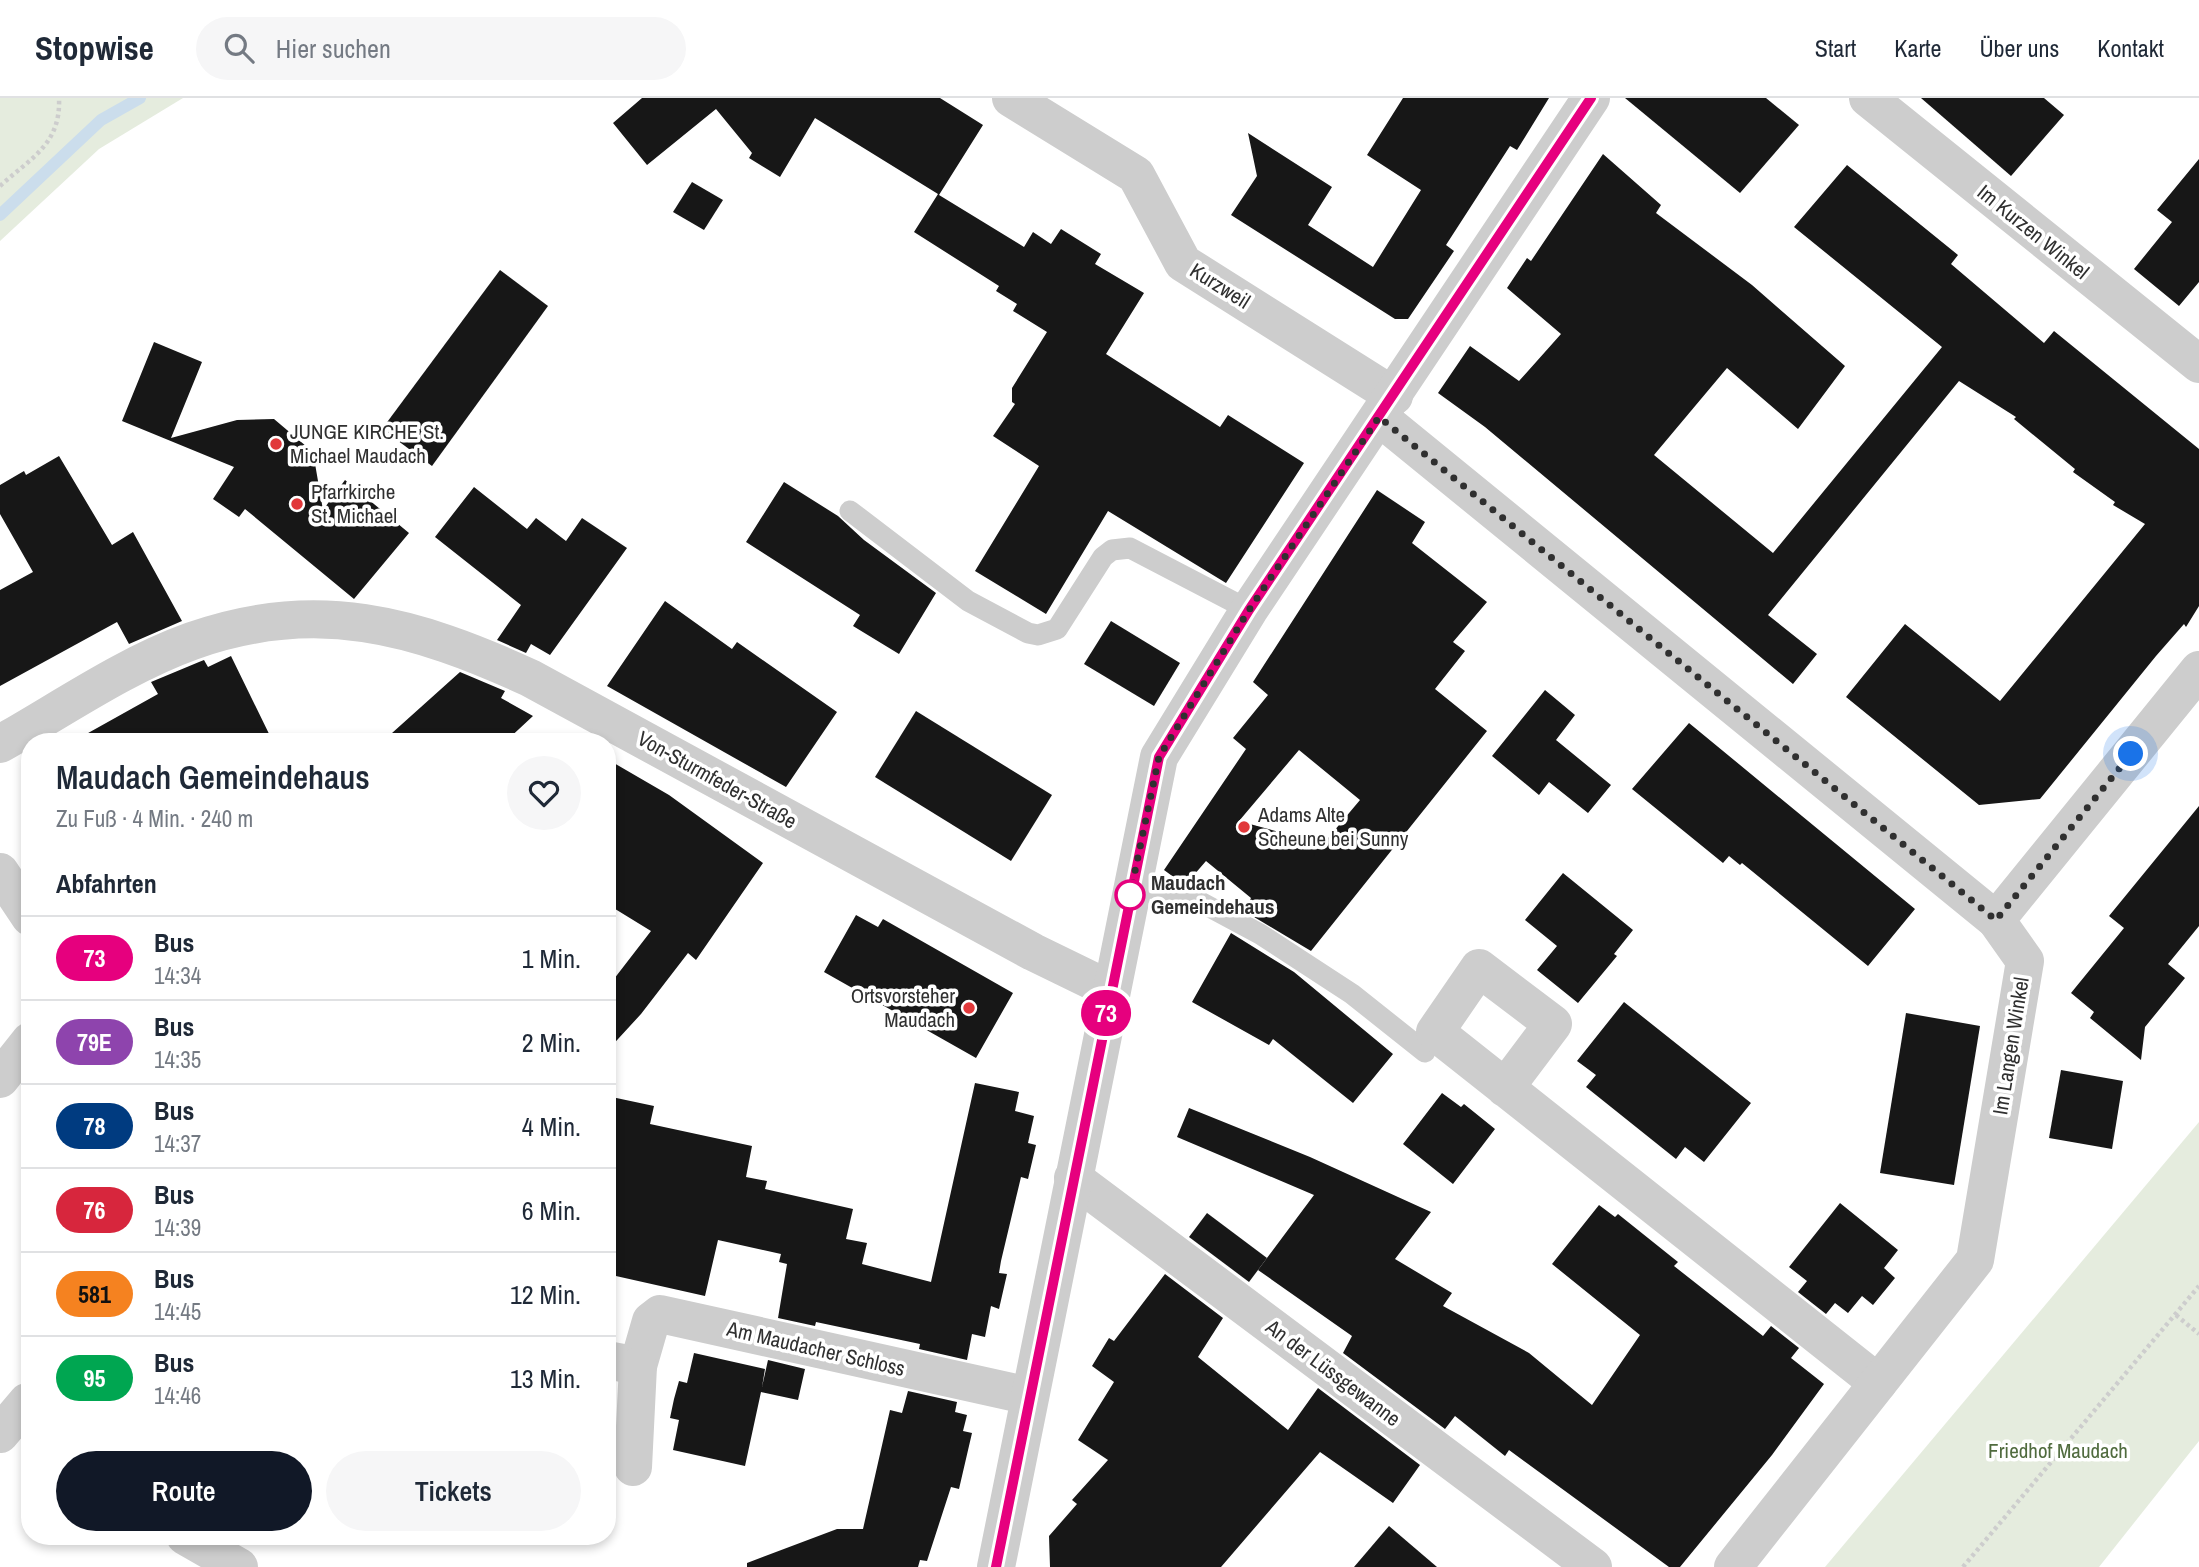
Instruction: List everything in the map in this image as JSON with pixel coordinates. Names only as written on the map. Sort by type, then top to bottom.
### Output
[{"type":"street","name":"Kurzweil","points":[[1011,98],[1136,175],[1183,263],[1387,407],[1996,920]]},
{"type":"street","points":[[996,1567],[1159,757],[1249,610],[1591,98]]},
{"type":"street","name":"Im Kurzen Winkel","points":[[1868,98],[2199,364]]},
{"type":"street","name":"Von-Sturmfeder-Straße","points":[[0,744],[126,673],[191,641],[251,625],[318,618],[366,622],[420,633],[475,652],[530,678],[1033,952],[1111,990]]},
{"type":"street","points":[[1996,920],[2199,670]]},
{"type":"street","points":[[0,872],[21,904]]},
{"type":"street","name":"Im Langen Winkel","points":[[1734,1567],[1975,1261],[2025,961],[1996,920]]},
{"type":"street","points":[[0,1079],[21,1052]]},
{"type":"street","points":[[1505,1088],[1878,1383]]},
{"type":"street","name":"An der Lüssgewanne","points":[[1073,1178],[1593,1567]]},
{"type":"street","name":"Am Maudacher Schloss","points":[[633,1467],[623,1363],[650,1321],[660,1314],[1030,1396]]},
{"type":"street","points":[[0,1434],[21,1409]]},
{"type":"street","points":[[201,1545],[239,1567]]},
{"type":"lane","points":[[850,511],[968,601],[1028,633],[1038,635],[1057,629],[1103,557],[1112,550],[1130,548],[1249,610]]},
{"type":"lane","points":[[1132,884],[1191,897],[1260,934],[1352,994],[1425,1052]]},
{"type":"path","points":[[0,186],[52,138],[60,119],[59,98]]},
{"type":"path","points":[[1963,1567],[2199,1286]]},
{"type":"path","points":[[2176,1315],[2199,1334]]},
{"type":"green space","points":[[0,98],[183,98],[99,149],[0,241]]},
{"type":"green space","name":"Friedhof Maudach","points":[[2199,1122],[2199,1441],[2099,1567],[1825,1567]]},
{"type":"building","points":[[642,98],[940,98],[983,125],[939,195],[1024,247],[1033,232],[1051,244],[1061,229],[1101,254],[1095,264],[1144,293],[1106,354],[1220,427],[1228,415],[1304,463],[1226,583],[1108,511],[1046,614],[975,571],[1039,466],[993,436],[1015,404],[1012,402],[1012,388],[1047,332],[1013,311],[1017,304],[996,291],[999,286],[914,232],[938,194],[815,118],[780,177],[749,158],[752,153],[716,109],[647,165],[613,123]]},
{"type":"building","points":[[1403,98],[1549,98],[1517,150],[1510,146],[1446,245],[1454,251],[1408,319],[1395,319],[1231,215],[1257,176],[1248,133],[1332,187],[1308,225],[1373,267],[1421,190],[1367,155]]},
{"type":"building","points":[[1625,98],[1766,98],[1799,125],[1740,193]]},
{"type":"building","points":[[1921,98],[2044,98],[2064,115],[2011,176]]},
{"type":"building","points":[[1603,154],[1661,205],[1656,213],[1752,285],[1845,366],[1798,429],[1727,368],[1654,455],[1773,553],[1942,347],[1794,227],[1847,165],[1958,255],[1951,264],[2044,343],[2054,331],[2199,449],[2199,606],[2186,627],[2184,624],[2156,656],[2040,799],[1979,805],[1846,697],[1905,624],[2000,701],[2145,524],[2113,505],[2115,502],[2073,472],[2075,469],[2014,419],[2016,417],[1959,381],[1768,615],[1817,654],[1793,684],[1485,427],[1438,393],[1470,346],[1519,381],[1561,334],[1507,288],[1527,258],[1531,261]]},
{"type":"building","points":[[2199,159],[2199,282],[2179,306],[2134,269],[2172,222],[2157,210]]},
{"type":"building","points":[[692,182],[723,200],[704,230],[673,212]]},
{"type":"building","points":[[500,270],[548,306],[432,466],[382,429]]},
{"type":"building","name":"Pfarrkirche St. Michael","points":[[154,342],[202,362],[171,438],[237,420],[274,419],[313,452],[323,510],[345,480],[409,533],[354,599],[245,509],[239,517],[213,499],[234,467],[122,421]]},
{"type":"building","points":[[59,456],[112,545],[133,532],[182,621],[129,644],[117,622],[0,686],[0,590],[33,572],[0,514],[0,485],[24,471],[26,475]]},
{"type":"building","points":[[784,482],[838,516],[864,540],[936,593],[899,654],[853,626],[860,615],[746,542]]},
{"type":"building","points":[[474,487],[527,529],[536,518],[566,541],[582,518],[627,548],[550,655],[531,644],[526,653],[497,640],[521,605],[435,537]]},
{"type":"building","points":[[1377,490],[1425,522],[1412,543],[1487,602],[1453,642],[1465,651],[1435,689],[1487,731],[1311,951],[1244,911],[1251,898],[1206,861],[1187,883],[1179,881],[1164,870],[1246,749],[1233,738],[1268,695],[1253,682]],"holes":[[[1299,750],[1360,800],[1323,844],[1239,821]]]},
{"type":"building","points":[[665,601],[732,649],[737,642],[837,712],[786,787],[607,686]]},
{"type":"building","points":[[1111,621],[1180,663],[1154,706],[1084,664]]},
{"type":"building","points":[[231,656],[269,733],[88,733],[158,694],[151,682],[204,660],[208,667]]},
{"type":"building","points":[[460,672],[505,691],[501,698],[533,716],[515,733],[392,733]]},
{"type":"building","points":[[1545,690],[1575,715],[1556,740],[1611,785],[1588,813],[1549,782],[1539,795],[1492,756]]},
{"type":"building","points":[[916,711],[1052,795],[1011,861],[875,777]]},
{"type":"building","points":[[1689,723],[1915,909],[1868,966],[1742,863],[1740,865],[1729,856],[1723,863],[1632,789]]},
{"type":"building","points":[[616,764],[669,795],[763,863],[696,960],[688,953],[641,1014],[616,1041],[616,976],[651,931],[616,910]]},
{"type":"building","points":[[2199,806],[2199,926],[2168,964],[2185,978],[2145,1027],[2141,1060],[2090,1018],[2094,1012],[2071,993],[2124,928],[2109,916]]},
{"type":"building","points":[[1563,873],[1633,930],[1614,954],[1617,956],[1578,1003],[1537,970],[1557,946],[1525,920]]},
{"type":"building","points":[[856,915],[878,927],[883,919],[1013,993],[976,1058],[824,972]]},
{"type":"building","points":[[1231,933],[1294,972],[1393,1054],[1353,1103],[1273,1039],[1269,1045],[1192,1002]]},
{"type":"building","points":[[1624,1002],[1751,1103],[1704,1162],[1685,1147],[1676,1159],[1586,1087],[1596,1075],[1577,1061]]},
{"type":"building","points":[[1906,1013],[1980,1026],[1954,1185],[1880,1173]]},
{"type":"building","points":[[2061,1070],[2123,1081],[2112,1149],[2049,1138]]},
{"type":"building","points":[[975,1083],[1019,1092],[1015,1111],[1034,1116],[1028,1143],[1036,1145],[1028,1179],[1021,1177],[1001,1261],[999,1273],[1007,1274],[999,1309],[991,1306],[985,1337],[972,1334],[967,1360],[919,1349],[920,1344],[816,1322],[815,1326],[778,1318],[787,1264],[779,1262],[781,1254],[718,1240],[705,1296],[616,1276],[616,1098],[654,1106],[650,1124],[752,1146],[746,1177],[767,1181],[765,1189],[853,1209],[846,1239],[867,1243],[862,1264],[931,1282]]},
{"type":"building","points":[[1442,1093],[1461,1107],[1464,1104],[1495,1129],[1453,1184],[1403,1144]]},
{"type":"building","points":[[1189,1108],[1310,1157],[1431,1212],[1395,1259],[1452,1293],[1443,1306],[1529,1353],[1592,1405],[1640,1335],[1552,1264],[1599,1205],[1615,1217],[1618,1214],[1678,1262],[1674,1266],[1763,1336],[1771,1326],[1799,1348],[1791,1358],[1824,1384],[1772,1455],[1680,1567],[1669,1567],[1509,1450],[1505,1456],[1455,1416],[1445,1429],[1343,1353],[1352,1336],[1258,1270],[1314,1195],[1177,1137]]},
{"type":"building","points":[[1840,1203],[1898,1250],[1884,1268],[1895,1278],[1873,1305],[1862,1296],[1848,1313],[1835,1303],[1826,1314],[1798,1292],[1807,1281],[1789,1267]]},
{"type":"building","points":[[1207,1213],[1267,1258],[1249,1282],[1189,1237]]},
{"type":"building","points":[[1165,1274],[1223,1318],[1198,1357],[1288,1430],[1318,1388],[1420,1465],[1393,1503],[1320,1452],[1221,1567],[1050,1567],[1049,1536],[1077,1504],[1072,1500],[1108,1460],[1078,1440],[1114,1382],[1092,1366],[1109,1338],[1114,1341]]},
{"type":"building","points":[[694,1353],[765,1369],[762,1387],[768,1360],[805,1369],[798,1400],[761,1392],[745,1466],[673,1450],[679,1420],[670,1418],[674,1399],[679,1381],[687,1383]]},
{"type":"building","points":[[908,1391],[957,1402],[955,1412],[967,1415],[963,1431],[972,1433],[959,1489],[951,1487],[927,1561],[920,1560],[918,1567],[747,1567],[747,1563],[837,1529],[863,1529],[890,1410],[902,1413]]},
{"type":"building","points":[[1389,1526],[1437,1567],[1354,1567]]},
{"type":"waterway","points":[[0,215],[101,120],[140,98]]},
{"type":"bus line","name":"73","points":[[996,1567],[1159,757],[1249,610],[1591,98]]},
{"type":"place","name":"JUNGE KIRCHE St. Michael Maudach","points":[[276,444]]},
{"type":"place","name":"Pfarrkirche St. Michael","points":[[297,504]]},
{"type":"place","name":"Adams Alte Scheune bei Sunny","points":[[1244,827]]},
{"type":"place","name":"Maudach Gemeindehaus","points":[[1130,895]]},
{"type":"place","name":"Ortsvorsteher Maudach","points":[[969,1008]]},
{"type":"route","points":[[1130,895],[1159,757],[1249,610],[1379,417],[1996,920],[2131,754]]}]
